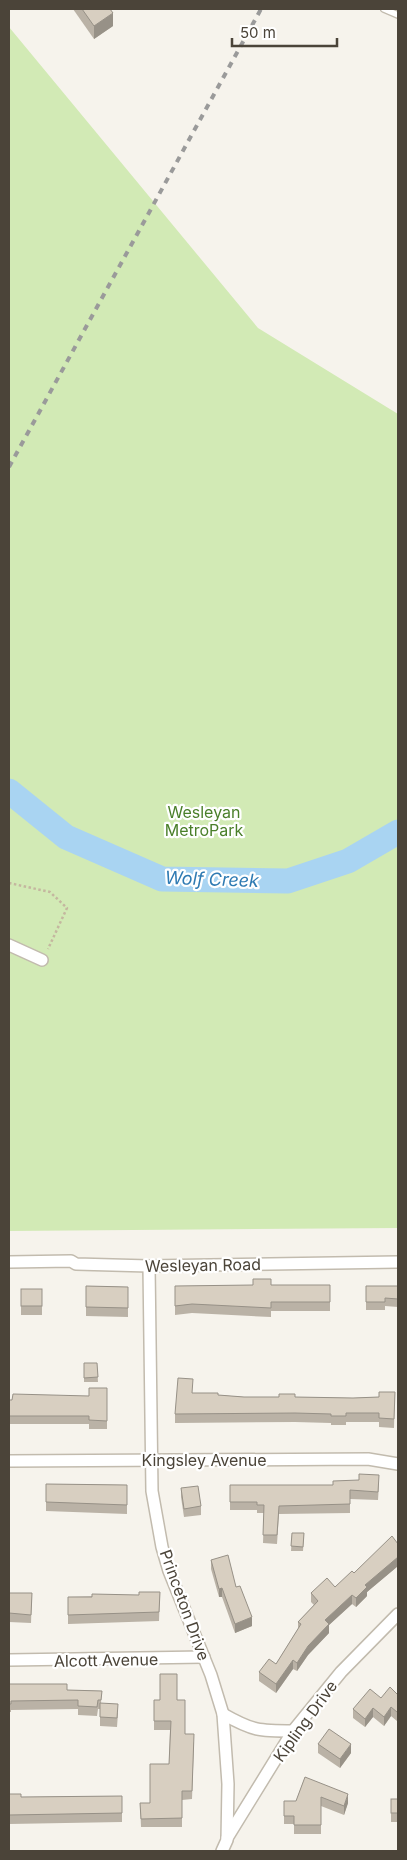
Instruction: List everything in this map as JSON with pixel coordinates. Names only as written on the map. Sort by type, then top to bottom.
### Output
[{"type":"street","points":[[9,945],[42,960]]},
{"type":"street","name":"Wesleyan Road","points":[[9,1262],[72,1262],[76,1264],[149,1266],[398,1262]]},
{"type":"street","name":"Princeton Drive","points":[[149,1266],[150,1460],[154,1504],[162,1547],[177,1593],[204,1657],[223,1714],[228,1764],[226,1840],[222,1851]]},
{"type":"street","name":"Kingsley Avenue","points":[[9,1461],[368,1459],[398,1464]]},
{"type":"street","name":"Kipling Drive","points":[[226,1840],[293,1731],[340,1672],[398,1614]]},
{"type":"street","name":"Alcott Avenue","points":[[9,1660],[204,1657]]},
{"type":"street","points":[[223,1714],[247,1727],[260,1731],[293,1731]]},
{"type":"lane","points":[[384,9],[398,15]]},
{"type":"path","points":[[9,883],[50,892],[67,908],[42,960]]},
{"type":"green space","name":"Wesleyan MetroPark","points":[[9,27],[258,328],[398,414],[398,1228],[9,1231]]},
{"type":"building","points":[[82,9],[110,9],[113,13],[94,26]]},
{"type":"building","points":[[253,1279],[271,1279],[271,1285],[330,1285],[330,1302],[271,1302],[271,1308],[192,1304],[175,1306],[175,1286],[253,1285]]},
{"type":"building","points":[[86,1286],[128,1287],[128,1308],[86,1307]]},
{"type":"building","points":[[366,1286],[398,1286],[398,1299],[385,1298],[385,1302],[366,1302]]},
{"type":"building","points":[[21,1289],[42,1289],[42,1306],[21,1306]]},
{"type":"building","points":[[84,1363],[97,1363],[98,1377],[84,1378]]},
{"type":"building","points":[[178,1378],[193,1379],[192,1393],[218,1393],[218,1395],[244,1397],[279,1397],[279,1394],[295,1394],[295,1397],[353,1398],[379,1397],[379,1392],[395,1392],[394,1419],[379,1418],[379,1413],[346,1413],[346,1416],[295,1413],[175,1414]]},
{"type":"building","points":[[89,1388],[107,1388],[107,1421],[89,1420],[89,1416],[9,1416],[9,1400],[12,1400],[13,1394],[89,1396]]},
{"type":"building","points":[[359,1474],[379,1475],[378,1492],[350,1490],[350,1504],[279,1506],[277,1535],[263,1535],[264,1505],[257,1505],[257,1502],[230,1502],[230,1485],[333,1485],[333,1481],[359,1480]]},
{"type":"building","points":[[46,1484],[127,1485],[127,1505],[46,1502]]},
{"type":"building","points":[[198,1486],[201,1506],[184,1509],[181,1488]]},
{"type":"building","points":[[292,1533],[304,1533],[303,1547],[291,1546]]},
{"type":"building","points":[[392,1536],[398,1544],[398,1557],[365,1585],[367,1587],[356,1598],[352,1595],[325,1620],[329,1624],[308,1646],[297,1663],[293,1660],[276,1684],[259,1672],[269,1659],[276,1664],[301,1624],[298,1622],[318,1601],[311,1593],[327,1578],[335,1587],[352,1571],[354,1573]]},
{"type":"building","points":[[228,1555],[236,1587],[240,1586],[252,1617],[235,1624],[222,1588],[219,1589],[211,1560]]},
{"type":"building","points":[[139,1592],[160,1592],[159,1612],[68,1615],[68,1597],[92,1597],[92,1594],[139,1595]]},
{"type":"building","points":[[9,1593],[32,1593],[31,1615],[9,1613]]},
{"type":"building","points":[[160,1674],[177,1674],[177,1700],[185,1700],[185,1734],[194,1734],[192,1791],[182,1791],[182,1818],[141,1819],[140,1803],[150,1803],[150,1764],[169,1764],[171,1721],[154,1721],[154,1700],[160,1700]]},
{"type":"building","points":[[9,1684],[67,1684],[67,1690],[102,1691],[101,1700],[98,1700],[97,1707],[78,1706],[78,1700],[11,1701],[11,1704],[9,1704]]},
{"type":"building","points":[[390,1687],[398,1695],[397,1712],[391,1707],[384,1717],[373,1708],[365,1719],[353,1709],[370,1689],[381,1698]]},
{"type":"building","points":[[100,1703],[118,1704],[117,1718],[100,1717]]},
{"type":"building","points":[[329,1729],[351,1744],[340,1759],[318,1744]]},
{"type":"building","points":[[305,1777],[348,1794],[344,1806],[321,1797],[321,1825],[294,1825],[294,1816],[284,1816],[284,1801],[296,1801]]},
{"type":"building","points":[[9,1794],[21,1794],[21,1797],[122,1796],[122,1813],[9,1815]]},
{"type":"building","points":[[391,1799],[398,1799],[398,1813],[391,1813]]},
{"type":"waterway","name":"Wolf Creek","points":[[9,791],[66,837],[162,879],[288,881],[348,861],[398,832]]},
{"type":"railway","points":[[9,467],[261,9]]}]
